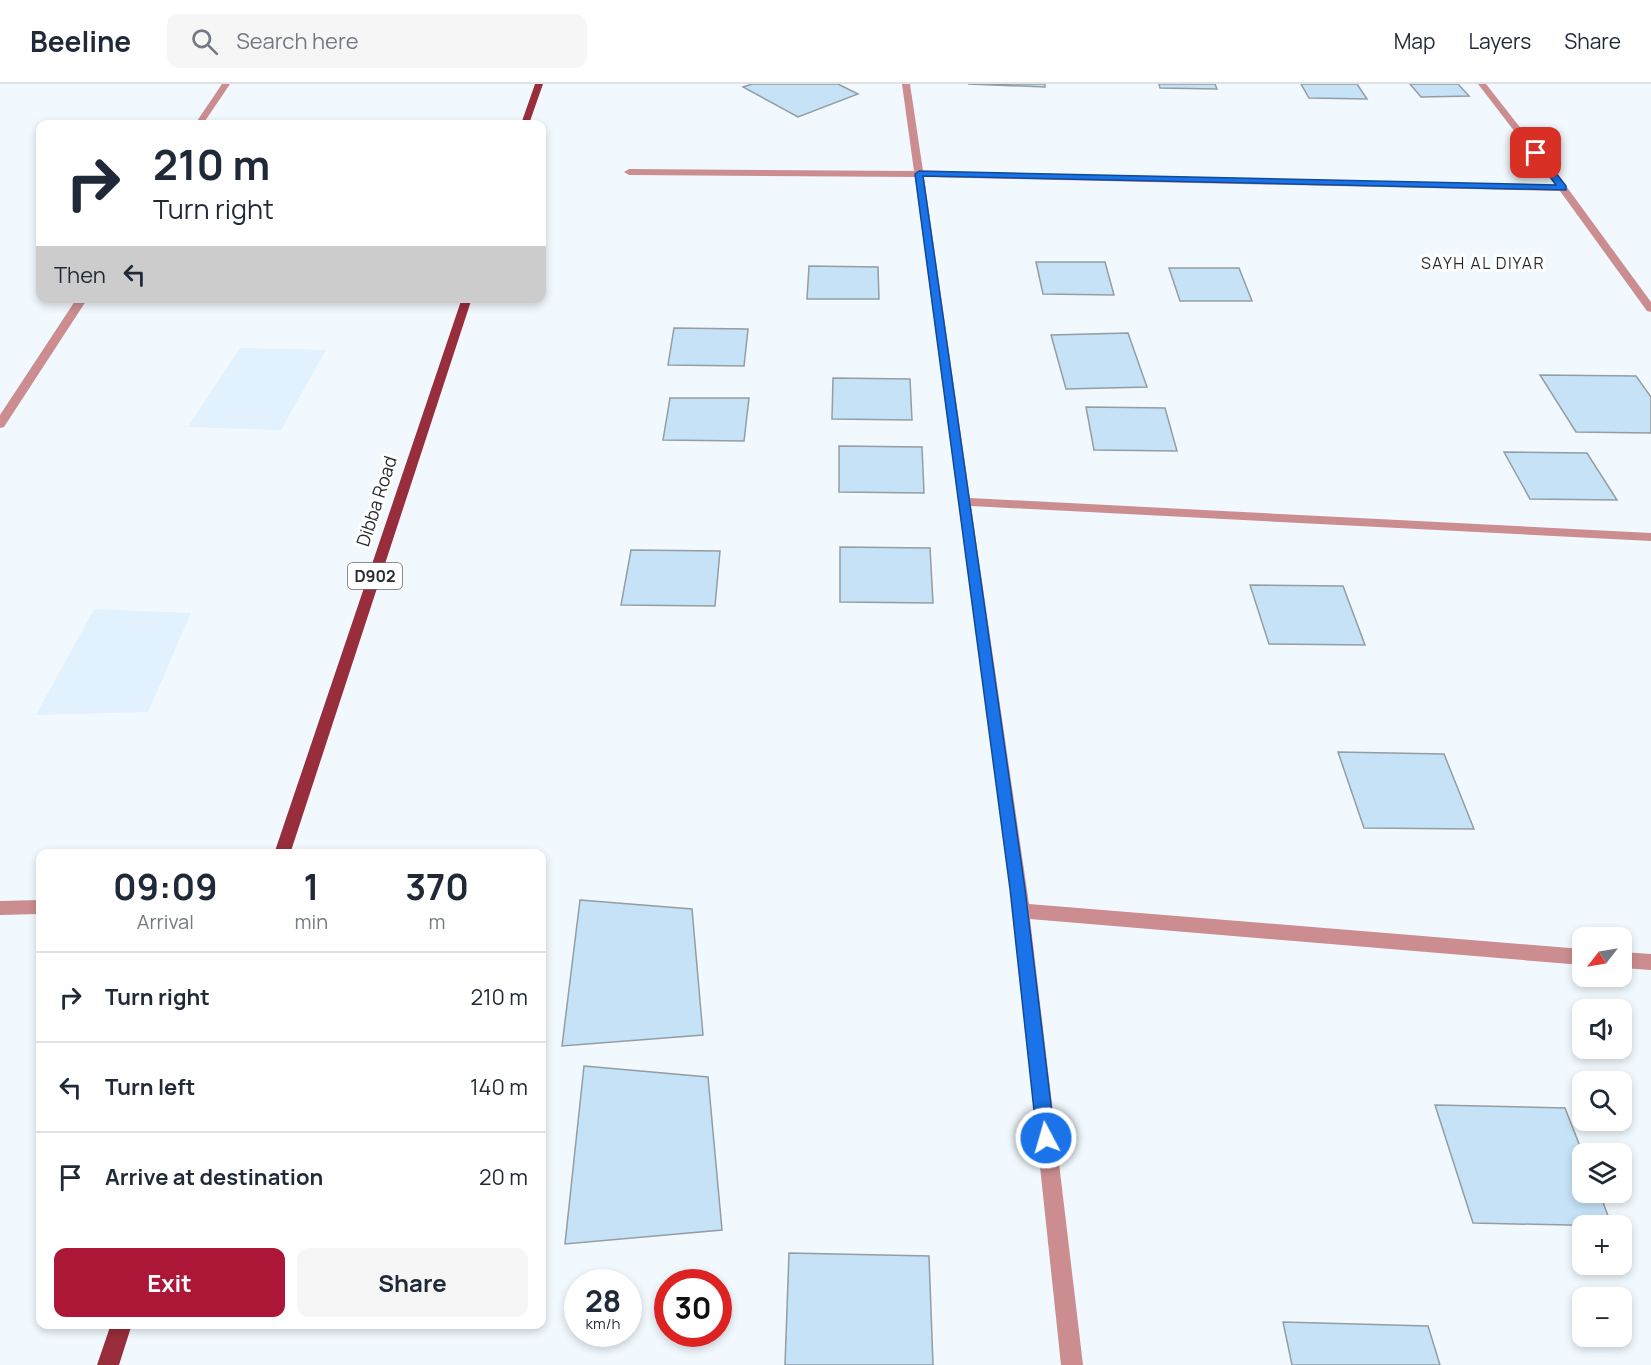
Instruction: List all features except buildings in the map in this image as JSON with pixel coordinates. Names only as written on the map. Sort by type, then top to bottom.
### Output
[{"type":"main road","points":[[526,120],[539,84]]},
{"type":"main road","name":"Dibba Road","points":[[284,849],[465,303]]},
{"type":"main road","points":[[108,1365],[120,1329]]},
{"type":"street","points":[[202,120],[226,84]]},
{"type":"street","points":[[906,84],[1021,911],[1072,1365]]},
{"type":"street","points":[[1482,84],[1563,188],[1651,309]]},
{"type":"street","points":[[628,172],[919,174],[1563,188]]},
{"type":"street","points":[[0,424],[80,303]]},
{"type":"street","points":[[965,502],[1651,537]]},
{"type":"street","points":[[0,908],[36,907]]},
{"type":"street","points":[[1021,911],[1572,956]]},
{"type":"street","points":[[1632,961],[1651,963]]},
{"type":"shaded area","points":[[240,348],[326,350],[281,430],[188,427]]},
{"type":"shaded area","points":[[94,609],[191,613],[148,712],[36,715]]},
{"type":"district","name":"SAYH AL DIYAR","points":[[1483,263]]},
{"type":"route","points":[[1046,1138],[1018,889],[919,174],[1563,188],[1536,153]]}]
